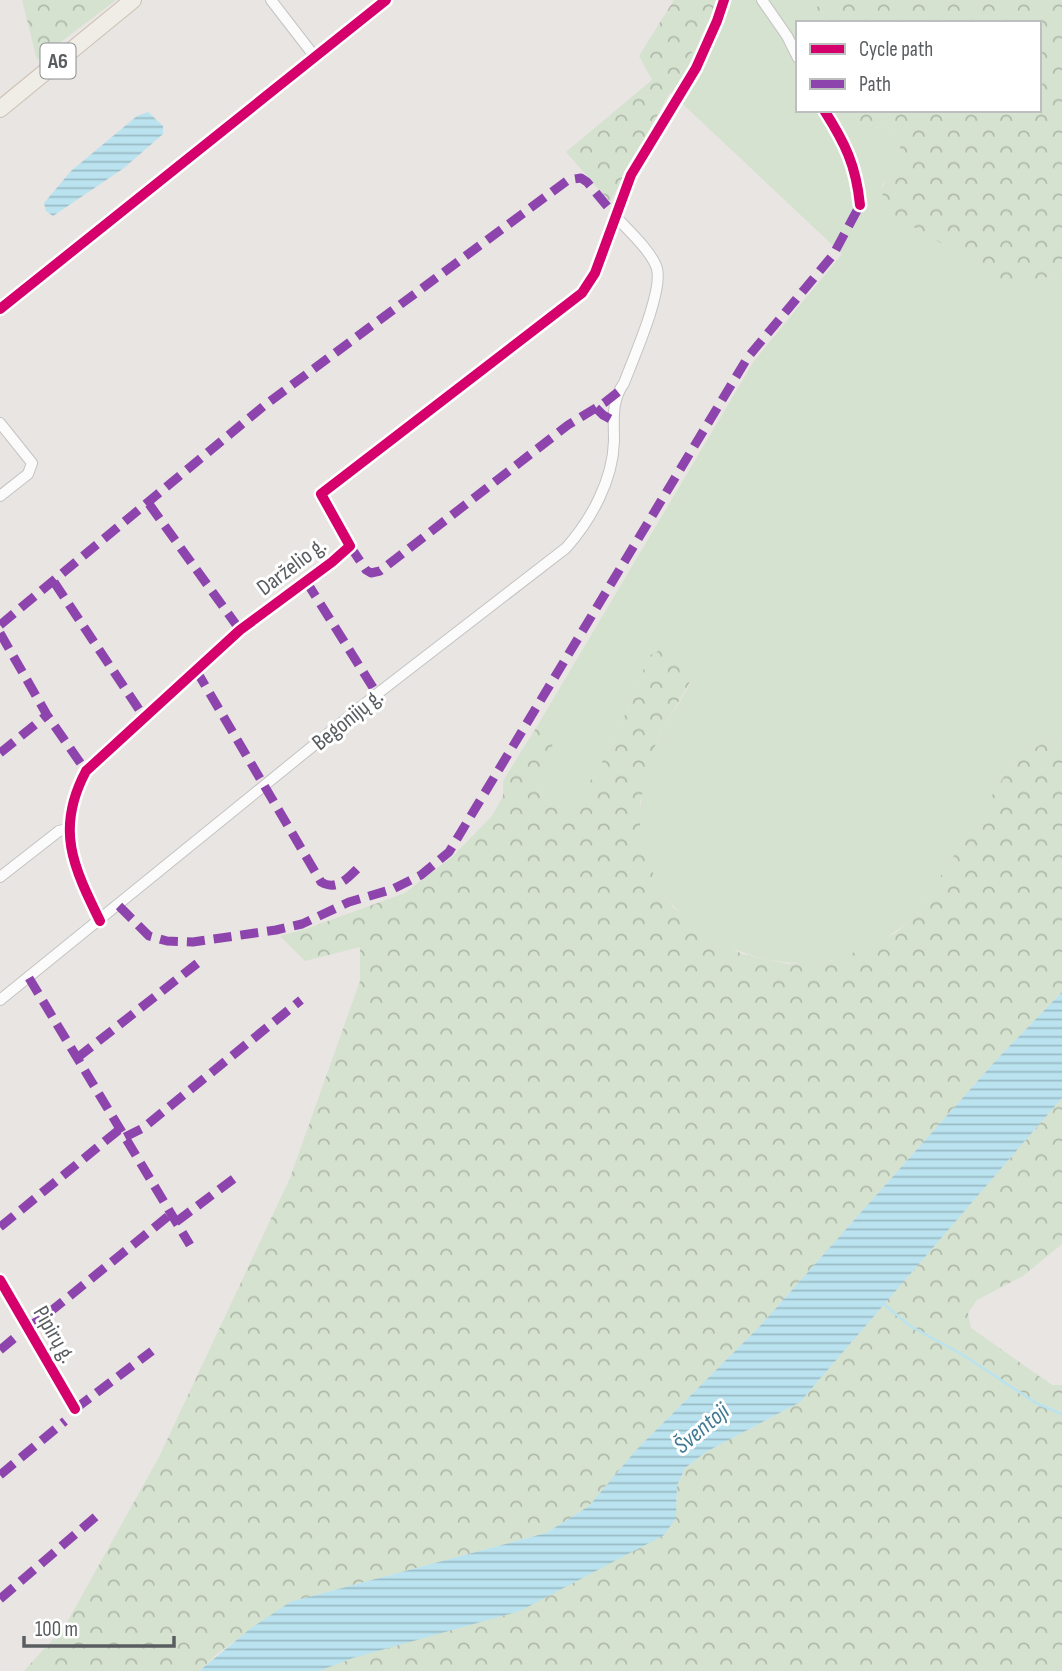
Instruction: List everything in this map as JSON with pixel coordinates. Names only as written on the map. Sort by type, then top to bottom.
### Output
[{"type":"main road","name":"A6","points":[[0,109],[133,0]]},
{"type":"street","points":[[271,0],[315,57]]},
{"type":"street","points":[[0,309],[386,0]]},
{"type":"street","points":[[616,217],[631,174],[696,68],[717,21],[723,0]]},
{"type":"street","points":[[762,0],[796,54]]},
{"type":"street","points":[[825,112],[853,162],[860,205]]},
{"type":"street","name":"Begonijų g.","points":[[0,1000],[377,694],[566,548],[578,534],[596,506],[611,463],[614,441],[612,420],[618,391],[624,383],[648,319],[658,279],[653,260],[616,217]]},
{"type":"street","name":"Darželio g.","points":[[100,921],[82,886],[68,829],[72,802],[86,771],[240,630],[351,546],[321,494],[573,302],[595,273],[616,217]]},
{"type":"street","points":[[0,423],[32,463],[28,474],[0,496]]},
{"type":"street","points":[[0,877],[59,831],[68,829]]},
{"type":"street","name":"Pipirų g.","points":[[0,1280],[75,1409]]},
{"type":"green space","points":[[22,0],[116,0],[37,60]]},
{"type":"green space","points":[[674,0],[716,0],[711,17],[610,202],[566,152],[652,80],[639,56]]},
{"type":"green space","points":[[716,0],[821,0],[810,21],[796,21],[796,112],[835,112],[876,128],[887,125],[901,145],[882,186],[1043,279],[1062,269],[1062,736],[1050,738],[1012,764],[914,918],[863,950],[829,961],[798,963],[766,959],[736,950],[709,936],[684,917],[664,893],[649,866],[640,835],[641,799],[655,745],[691,681],[649,656],[614,740],[590,782],[576,797],[561,806],[547,804],[541,790],[551,747],[545,730],[539,723],[754,361],[842,254],[670,92],[711,17]]},
{"type":"green space","points":[[821,0],[1062,0],[1062,269],[1043,279],[1005,281],[885,210],[884,184],[901,145],[887,125],[858,128],[845,122],[835,112],[1041,112],[1041,21],[810,21]]},
{"type":"green space","points":[[660,650],[680,660],[691,680],[657,739],[640,802],[640,835],[650,868],[673,907],[698,928],[742,954],[788,964],[831,961],[895,933],[914,918],[1012,764],[1050,738],[1062,736],[1062,992],[998,1058],[760,1326],[636,1450],[589,1506],[546,1533],[290,1602],[218,1653],[199,1671],[24,1671],[65,1626],[159,1457],[290,1178],[360,981],[360,947],[305,961],[280,936],[405,893],[454,855],[492,816],[503,796],[503,781],[539,723],[551,739],[553,747],[551,763],[541,790],[547,804],[563,805],[576,797],[590,782],[614,739],[649,656]]},
{"type":"green space","points":[[1062,1098],[1062,1244],[1023,1276],[977,1300],[968,1313],[971,1328],[1052,1385],[1062,1385],[1062,1671],[319,1671],[353,1658],[677,1504],[677,1486],[685,1468],[706,1452],[800,1402]]},
{"type":"water","points":[[148,112],[163,126],[163,134],[124,168],[53,216],[46,211],[44,203],[71,171],[137,116]]},
{"type":"water","name":"Šventoji","points":[[1062,992],[1062,1098],[800,1402],[706,1452],[685,1468],[677,1486],[676,1518],[664,1535],[520,1611],[353,1658],[319,1671],[199,1671],[250,1629],[290,1602],[546,1533],[589,1506],[636,1450],[760,1326],[998,1058]]},
{"type":"waterway","points":[[884,1304],[910,1326],[963,1355],[1036,1403],[1062,1414]]},
{"type":"marked path","points":[[0,625],[265,405],[568,180],[581,178],[587,182],[616,217]]},
{"type":"marked path","points":[[119,906],[149,936],[167,941],[193,942],[276,930],[302,924],[349,902],[393,889],[421,875],[449,852],[748,357],[833,255],[860,205]]},
{"type":"marked path","points":[[350,546],[366,570],[371,573],[380,571],[568,425],[618,392]]},
{"type":"marked path","points":[[596,408],[612,420]]},
{"type":"marked path","points":[[149,504],[240,630]]},
{"type":"marked path","points":[[306,581],[377,694]]},
{"type":"marked path","points":[[54,582],[144,717]]},
{"type":"marked path","points":[[0,633],[47,715],[86,771]]},
{"type":"marked path","points":[[196,670],[321,882],[336,884],[357,869]]},
{"type":"marked path","points":[[0,753],[47,715]]},
{"type":"marked path","points":[[77,1058],[199,962]]},
{"type":"marked path","points":[[29,978],[190,1245]]},
{"type":"marked path","points":[[125,1137],[143,1128],[301,1000]]},
{"type":"marked path","points":[[0,1227],[120,1129]]},
{"type":"marked path","points":[[176,1222],[236,1177]]},
{"type":"marked path","points":[[26,1327],[40,1320],[171,1214]]},
{"type":"marked path","points":[[0,1350],[18,1335]]},
{"type":"marked path","points":[[75,1409],[152,1351]]},
{"type":"marked path","points":[[0,1475],[65,1421]]},
{"type":"marked path","points":[[0,1599],[100,1513]]},
{"type":"cycle path","points":[[0,309],[386,0]]},
{"type":"cycle path","points":[[100,921],[82,883],[71,847],[71,811],[86,771],[240,630],[350,546],[321,494],[582,293],[595,273],[631,175],[696,68],[724,0]]},
{"type":"cycle path","points":[[825,112],[848,155],[856,178],[860,205]]},
{"type":"cycle path","points":[[0,1280],[75,1409]]}]
